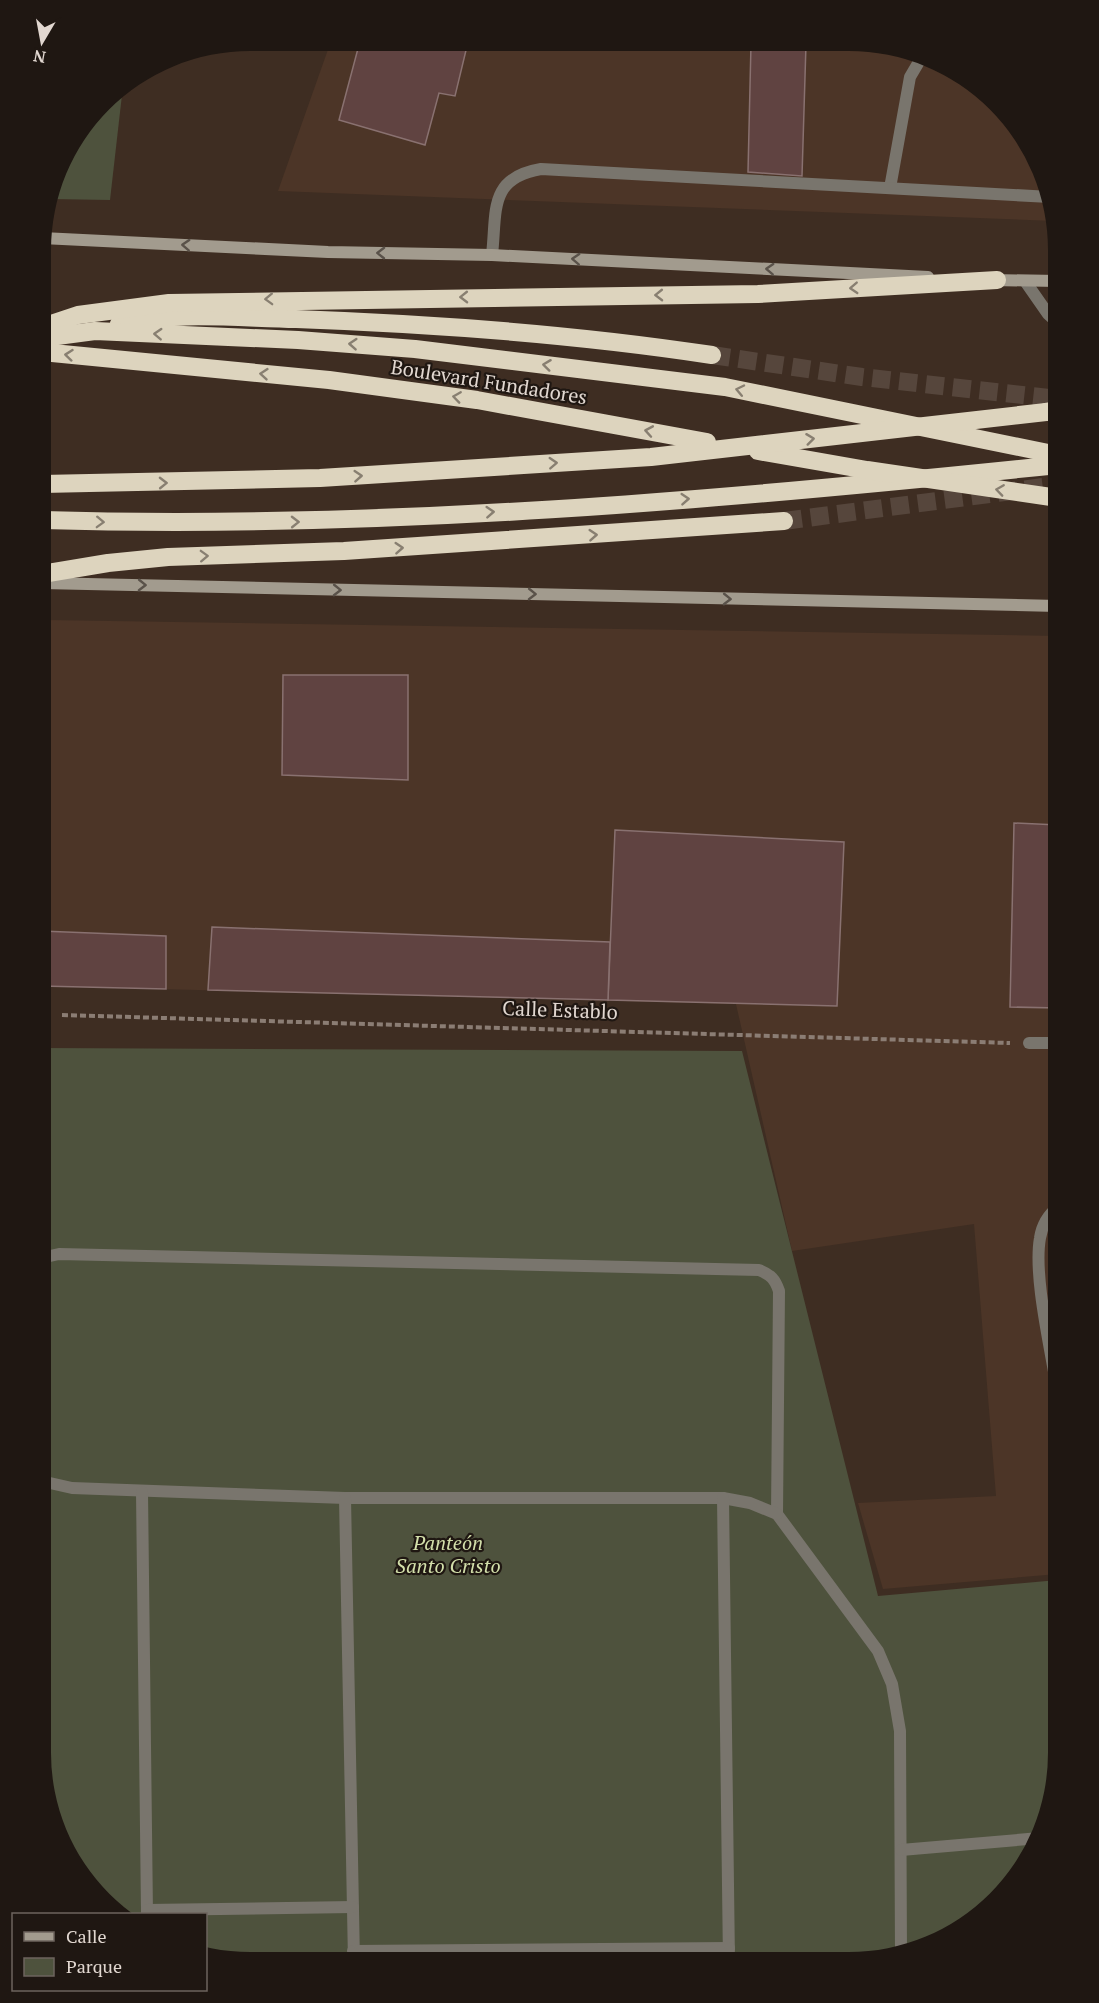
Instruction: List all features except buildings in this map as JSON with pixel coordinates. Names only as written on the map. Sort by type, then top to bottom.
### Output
[{"type":"highway","points":[[51,324],[78,315],[169,303],[758,294],[997,280]]},
{"type":"highway","points":[[51,337],[95,331],[153,319],[221,317],[370,322],[609,340],[712,355]]},
{"type":"highway","points":[[95,331],[415,349],[725,387],[1048,453]]},
{"type":"highway","name":"Boulevard Fundadores","points":[[51,353],[329,380],[466,398],[867,470],[1048,497]]},
{"type":"highway","points":[[51,484],[320,478],[651,457],[1048,411]]},
{"type":"highway","points":[[51,520],[177,524],[379,519],[844,487],[1048,466]]},
{"type":"highway","points":[[51,572],[108,562],[168,557],[344,551],[784,521]]},
{"type":"main road","points":[[52,238],[328,252],[492,255],[1048,281]]},
{"type":"main road","points":[[51,583],[1048,606]]},
{"type":"street","points":[[890,188],[909,77],[917,64]]},
{"type":"street","points":[[492,255],[498,194],[520,172],[541,169],[1040,195]]},
{"type":"street","points":[[1025,281],[1048,314]]},
{"type":"street","points":[[1029,1043],[1048,1044]]},
{"type":"street","points":[[1048,1214],[1040,1237],[1039,1265],[1048,1327]]},
{"type":"street","points":[[51,1256],[759,1270],[776,1280],[779,1291],[777,1514]]},
{"type":"street","points":[[51,1483],[72,1488],[142,1492],[345,1498],[723,1498],[750,1503],[777,1514],[878,1651],[892,1684],[900,1731],[901,1944]]},
{"type":"street","points":[[142,1492],[147,1912],[353,1907]]},
{"type":"street","points":[[345,1498],[354,1952]]},
{"type":"street","points":[[723,1498],[729,1952]]},
{"type":"street","points":[[901,1850],[1028,1839]]},
{"type":"street","points":[[542,1952],[729,1948]]},
{"type":"path","name":"Calle Establo","points":[[62,1015],[1029,1043]]},
{"type":"shaded area","points":[[327,51],[849,51],[888,55],[913,62],[937,72],[980,100],[999,119],[1027,162],[1037,186],[1045,221],[278,191]]},
{"type":"shaded area","points":[[51,620],[1048,636],[1048,1575],[883,1589],[858,1503],[996,1496],[974,1224],[792,1251],[736,1004],[51,986]]},
{"type":"green space","points":[[122,98],[110,200],[58,199],[66,174],[78,151],[100,119]]},
{"type":"green space","name":"Panteón Santo Cristo","points":[[51,1048],[742,1051],[878,1596],[1048,1581],[1048,1766],[1037,1817],[1014,1863],[990,1894],[959,1918],[937,1931],[888,1948],[849,1952],[250,1952],[207,1947],[207,1913],[133,1913],[100,1884],[85,1863],[62,1817],[53,1779],[51,1753]]},
{"type":"tunnel","points":[[712,355],[862,377],[1048,398]]},
{"type":"tunnel","points":[[784,521],[1048,486]]}]
